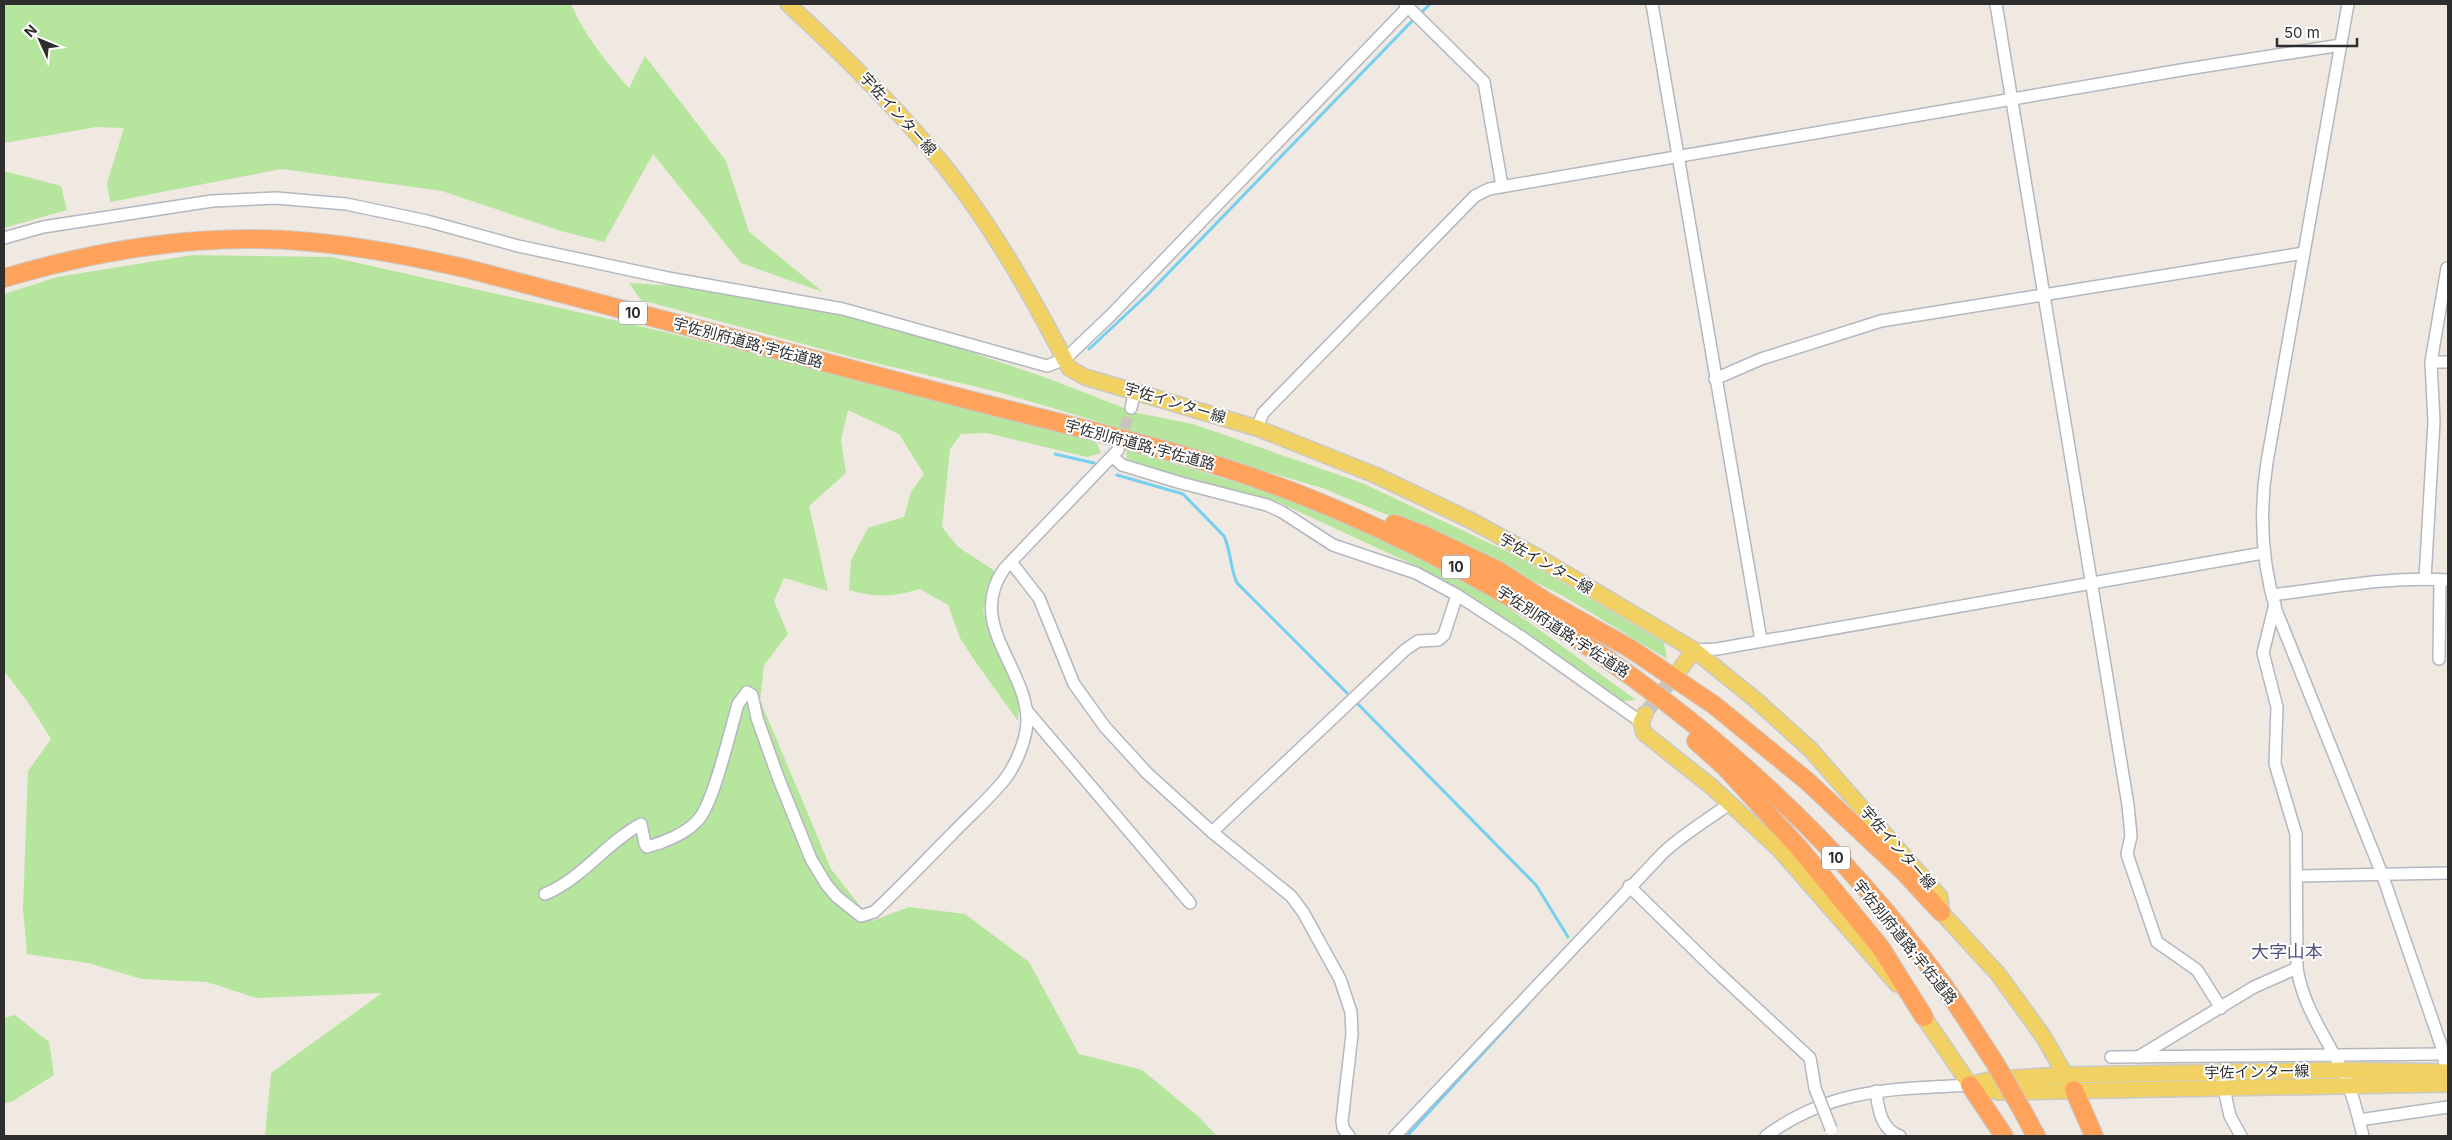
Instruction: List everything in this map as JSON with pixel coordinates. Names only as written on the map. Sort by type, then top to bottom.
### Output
[{"type":"highway","name":"宇佐別府道路;宇佐道路","points":[[4,278],[52,264],[104,254],[194,242],[310,241],[365,248],[468,270],[1177,453],[1253,478],[1362,520],[1517,599],[1592,648],[1643,684],[1763,782],[1837,859],[1940,981],[1995,1064],[2036,1136]]},
{"type":"highway","points":[[1253,478],[1292,486],[1421,534],[1497,570],[1547,602],[1631,649],[1714,705],[1776,754],[1903,871],[1941,912]]},
{"type":"highway","points":[[1643,684],[1658,708],[1724,766],[1800,849],[1882,948],[1924,1016]]},
{"type":"highway","points":[[2070,1082],[2094,1136]]},
{"type":"highway","points":[[1970,1085],[2004,1136]]},
{"type":"main road","name":"宇佐インター線","points":[[788,4],[860,72],[932,151],[974,207],[1002,250],[1069,368],[1085,378],[1257,428],[1375,474],[1470,520],[1536,556],[1694,650],[1757,701],[1810,749],[1940,896],[1941,912],[1998,974],[2043,1036],[2070,1082]]},
{"type":"main road","points":[[1680,668],[1694,650]]},
{"type":"main road","points":[[1643,718],[1644,733],[1712,787],[1780,850],[1924,1016],[1970,1085]]},
{"type":"main road","name":"宇佐インター線","points":[[2222,1080],[2342,1070],[2448,1077]]},
{"type":"main road","name":"宇佐インター線","points":[[1970,1085],[1999,1092],[2070,1082],[2222,1080],[2347,1086],[2448,1077]]},
{"type":"street","points":[[1652,4],[1760,640]]},
{"type":"street","points":[[1996,4],[2129,810],[2131,836],[2127,854],[2157,942],[2197,970],[2221,1008]]},
{"type":"street","points":[[2348,4],[2263,487],[2261,525],[2263,553],[2273,600],[2382,874],[2444,1054],[2448,1077]]},
{"type":"street","points":[[4,238],[43,227],[174,206],[252,198],[300,199],[374,209],[457,228],[518,246],[668,278],[843,309],[1047,366],[1064,359],[1111,315],[1406,5],[1484,82],[1502,186]]},
{"type":"street","points":[[1257,428],[1263,413],[1475,196],[1489,189],[2011,99],[2341,45]]},
{"type":"street","points":[[1716,379],[1762,359],[1875,322],[2304,253]]},
{"type":"street","points":[[2425,579],[2434,422],[2431,362],[2447,268]]},
{"type":"street","points":[[2431,362],[2448,362]]},
{"type":"street","points":[[1131,408],[1135,391]]},
{"type":"street","points":[[545,894],[562,887],[620,838],[641,824],[647,847],[660,844],[698,820],[711,794],[738,704],[747,692],[752,695],[757,718],[811,859],[826,884],[852,909],[862,916],[874,912],[1005,779],[1023,743],[1027,712],[1024,699],[1001,646],[991,615],[993,591],[998,579],[1011,562],[1116,454],[1122,465],[1181,483],[1267,505],[1282,512],[1333,544],[1416,573],[1457,595],[1643,718]]},
{"type":"street","points":[[1694,650],[1718,649],[1760,640],[2263,553]]},
{"type":"street","points":[[1011,562],[1039,598],[1065,665],[1086,702],[1134,760],[1212,832],[1291,896],[1304,912],[1340,979],[1351,1012],[1352,1034],[1342,1121],[1343,1128],[1349,1136]]},
{"type":"street","points":[[2273,600],[2425,579],[2444,580],[2439,659]]},
{"type":"street","points":[[1212,832],[1404,650],[1418,641],[1438,640],[1444,635],[1457,595]]},
{"type":"street","points":[[2273,600],[2263,653],[2276,701],[2274,755],[2296,834],[2296,968],[2302,995],[2332,1055],[2342,1070],[2363,1136]]},
{"type":"street","points":[[1027,712],[1190,903]]},
{"type":"street","points":[[1396,1136],[1630,886],[1684,833],[1699,826],[1729,804]]},
{"type":"street","points":[[2297,876],[2448,872]]},
{"type":"street","points":[[1630,886],[1714,969],[1810,1058],[1815,1088],[1833,1133]]},
{"type":"street","points":[[2138,1057],[2262,983],[2296,968]]},
{"type":"street","points":[[2111,1057],[2444,1054]]},
{"type":"street","points":[[2222,1056],[2222,1080],[2230,1116],[2241,1136]]},
{"type":"street","points":[[1766,1136],[1787,1122],[1826,1103],[1852,1095],[1876,1091],[1970,1085]]},
{"type":"street","points":[[1876,1091],[1884,1124],[1894,1134],[1900,1136]]},
{"type":"street","points":[[2359,1120],[2448,1107]]},
{"type":"green space","points":[[4,4],[571,4],[582,26],[597,48],[629,88],[645,56],[726,161],[749,232],[823,292],[741,263],[653,154],[604,242],[561,231],[442,191],[282,169],[110,202],[107,183],[124,128],[96,127],[4,143]]},
{"type":"green space","points":[[4,171],[61,186],[67,210],[4,228]]},
{"type":"green space","points":[[193,255],[331,257],[627,323],[796,364],[1039,425],[1097,443],[1101,453],[1087,457],[987,433],[961,434],[950,449],[942,527],[958,547],[995,571],[983,611],[1019,702],[1018,721],[960,638],[948,605],[920,589],[884,596],[849,590],[851,560],[868,528],[904,517],[911,492],[924,474],[899,434],[848,410],[841,440],[846,473],[809,506],[828,591],[784,578],[774,601],[788,634],[764,665],[760,700],[831,869],[872,921],[909,907],[965,914],[1029,962],[1079,1054],[1142,1070],[1198,1116],[1217,1136],[265,1136],[271,1073],[382,993],[257,998],[207,982],[142,979],[88,963],[27,954],[23,909],[28,771],[51,739],[27,701],[4,671],[4,294],[57,277]]},
{"type":"green space","points":[[629,283],[773,292],[932,339],[1044,377],[1137,413],[1193,424],[1362,483],[1521,558],[1664,643],[1667,659],[1565,597],[1465,547],[1322,488],[998,392],[855,358],[641,300]]},
{"type":"green space","points":[[1126,450],[1242,484],[1318,510],[1393,542],[1456,575],[1483,592],[1636,700],[1622,701],[1526,634],[1414,565],[1278,502],[1162,473],[1127,461]]},
{"type":"green space","points":[[15,1015],[49,1042],[54,1075],[13,1101],[4,1104],[4,1018]]},
{"type":"waterway","points":[[1420,14],[1430,4]]},
{"type":"waterway","points":[[1089,349],[1148,294],[1415,18]]},
{"type":"waterway","points":[[1055,454],[1094,463]]},
{"type":"waterway","points":[[1117,475],[1183,494],[1224,536],[1237,583],[1347,693]]},
{"type":"waterway","points":[[1356,702],[1536,885],[1568,937]]},
{"type":"waterway","points":[[1407,1136],[1528,1004]]},
{"type":"tunnel","points":[[1120,444],[1131,408]]},
{"type":"tunnel","points":[[1645,714],[1679,670]]},
{"type":"district","name":"大字山本","points":[[2287,952]]}]
